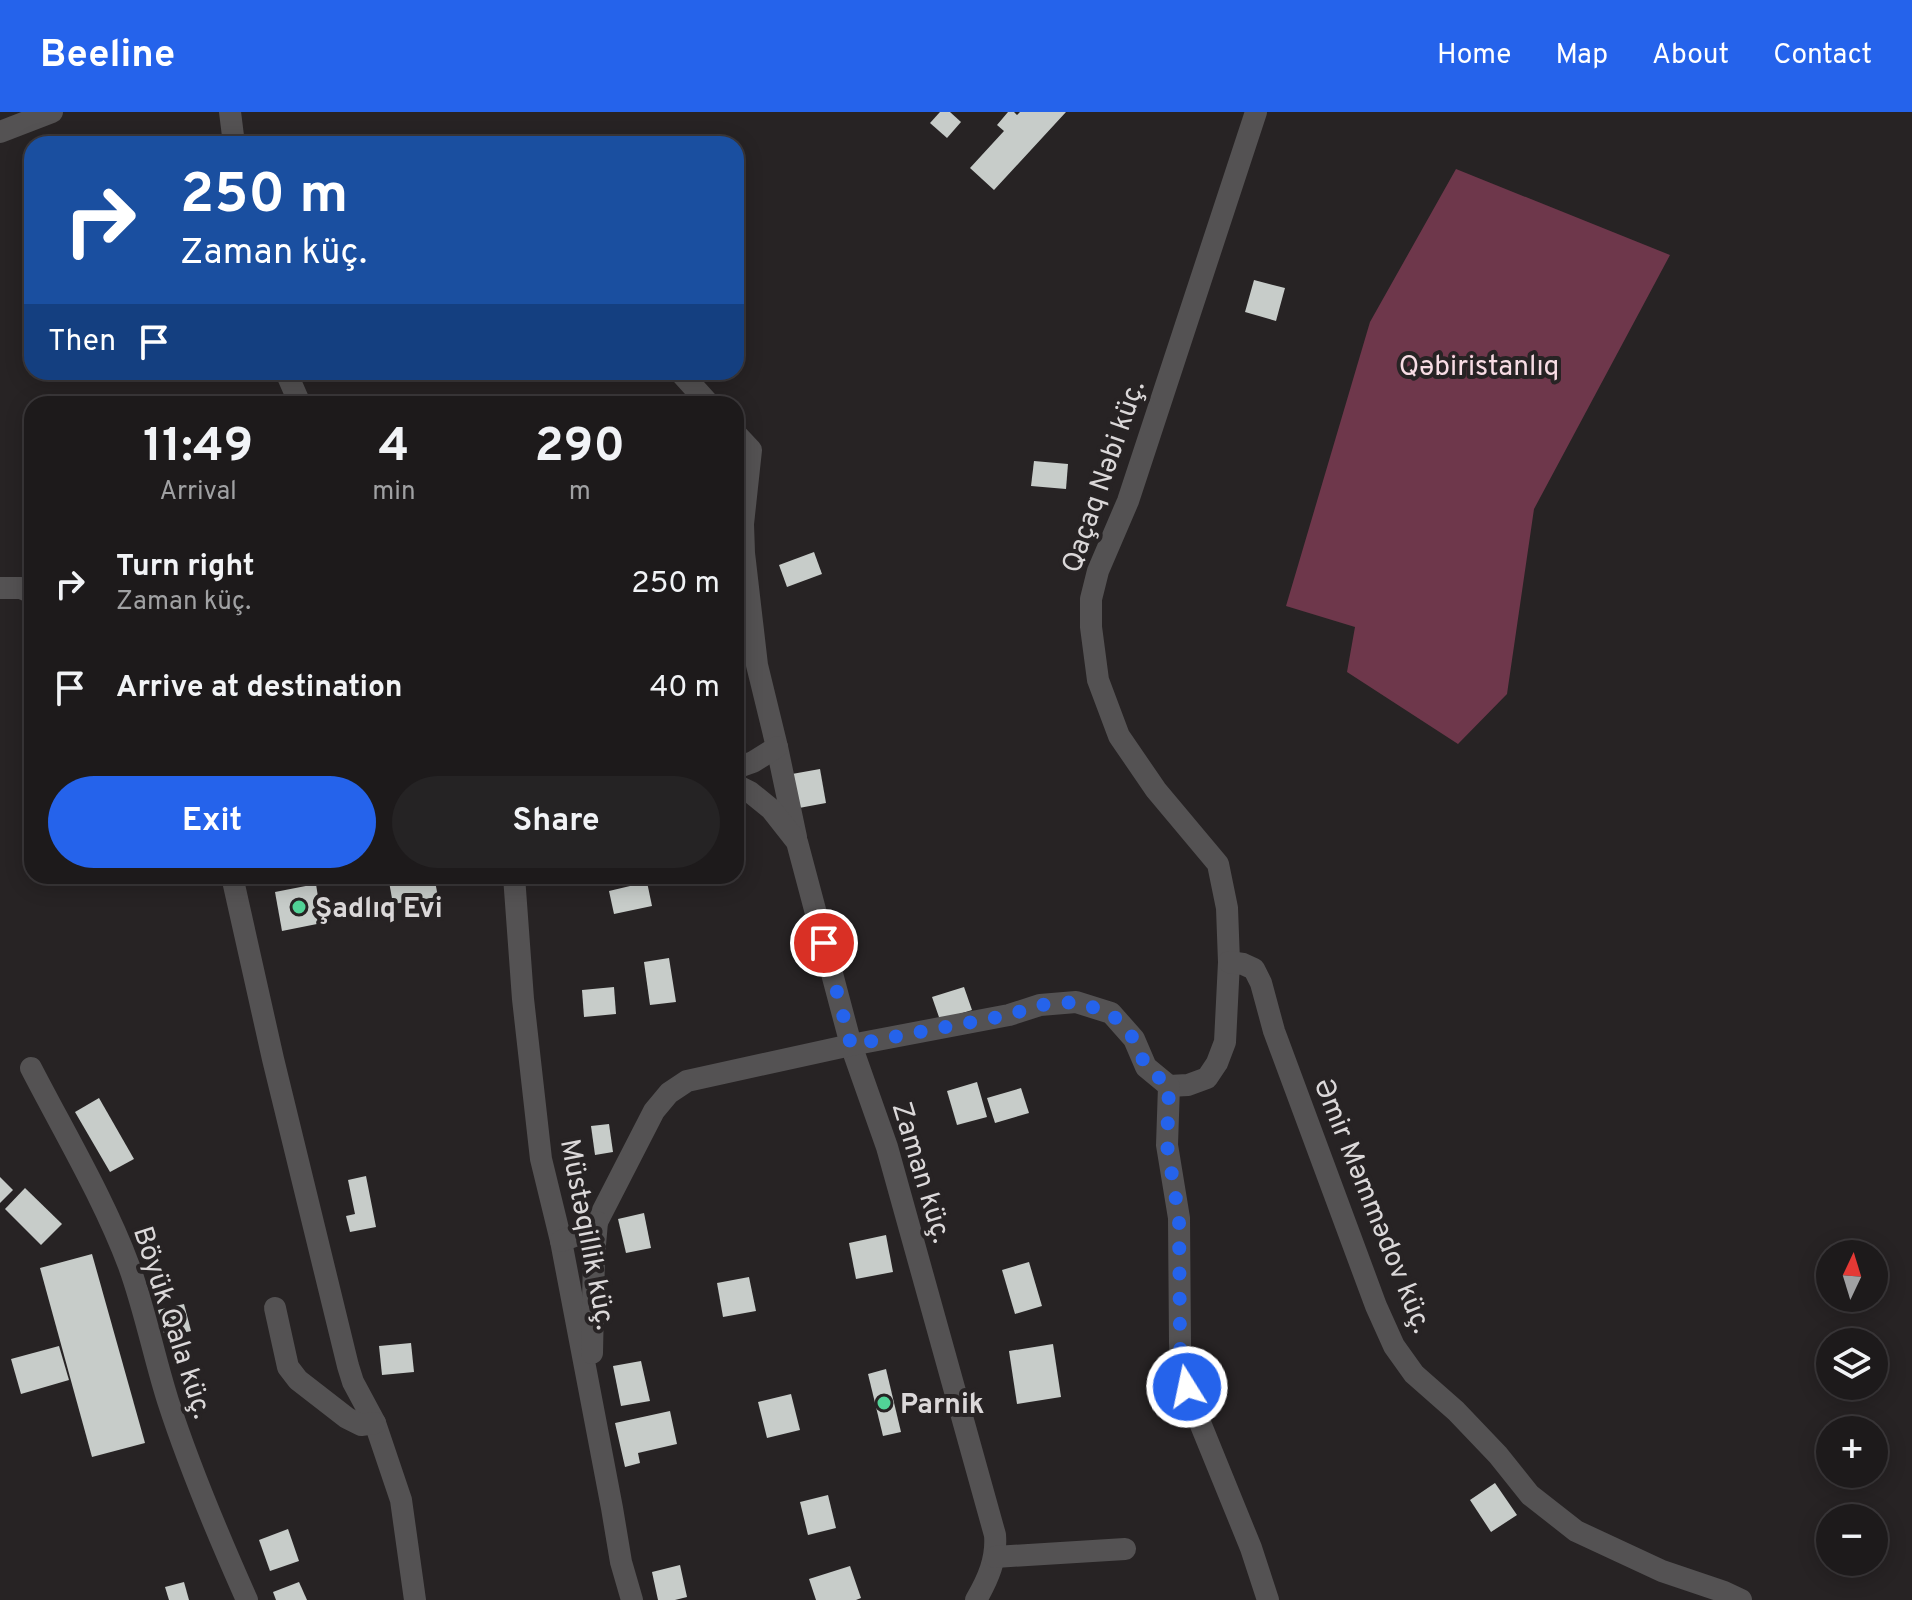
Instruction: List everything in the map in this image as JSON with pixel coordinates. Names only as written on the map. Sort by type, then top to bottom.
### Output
[{"type":"street","points":[[0,132],[52,112]]},
{"type":"street","points":[[230,112],[233,136]]},
{"type":"street","name":"Qaçaq Nəbi küç.","points":[[1169,1086],[1188,1085],[1207,1078],[1225,1042],[1229,962],[1227,908],[1218,864],[1156,790],[1119,736],[1098,680],[1091,627],[1091,599],[1098,571],[1133,486],[1256,112]]},
{"type":"street","points":[[687,380],[702,396]]},
{"type":"street","points":[[744,443],[751,450],[744,515]]},
{"type":"street","points":[[744,553],[757,665],[797,842]]},
{"type":"street","points":[[0,588],[24,589]]},
{"type":"street","points":[[744,765],[777,747]]},
{"type":"street","name":"Zaman küç.","points":[[744,789],[771,809],[797,842],[851,1045],[887,1147],[987,1506],[995,1535],[995,1557]]},
{"type":"street","points":[[234,884],[348,1366],[375,1423],[401,1500],[415,1600]]},
{"type":"street","name":"Müstəqillik küç.","points":[[515,884],[523,999],[541,1159],[561,1241],[621,1562],[632,1600]]},
{"type":"street","name":"Əmir Məmmədov küç.","points":[[1229,962],[1254,969],[1261,983],[1274,1031],[1376,1306],[1394,1346],[1414,1374],[1456,1411],[1498,1455],[1530,1495],[1576,1531],[1662,1571],[1741,1600]]},
{"type":"street","points":[[586,1369],[592,1356],[597,1222],[654,1111],[669,1093],[687,1081],[1009,1015],[1040,1005],[1076,1002],[1111,1013],[1134,1039],[1146,1067],[1169,1086],[1167,1145],[1179,1218],[1181,1371],[1251,1548],[1268,1600]]},
{"type":"street","name":"Böyük Qala küç.","points":[[31,1068],[108,1217],[130,1267],[185,1451],[247,1600]]},
{"type":"street","points":[[561,1241],[583,1233],[597,1222]]},
{"type":"street","points":[[275,1308],[288,1367],[298,1380],[347,1418],[361,1425],[375,1423]]},
{"type":"street","points":[[976,1600],[995,1557],[1125,1549]]},
{"type":"green space","name":"Qəbiristanlıq","points":[[1456,169],[1670,255],[1534,509],[1507,694],[1458,744],[1347,672],[1355,627],[1286,606],[1370,322]]},
{"type":"building","points":[[940,112],[950,112],[961,122],[947,138],[930,123]]},
{"type":"building","points":[[1008,112],[1017,115],[1020,112],[1066,112],[994,190],[970,168],[1004,131],[997,125]]},
{"type":"building","points":[[1254,280],[1285,288],[1276,321],[1245,312]]},
{"type":"building","points":[[1034,461],[1068,464],[1066,489],[1031,486]]},
{"type":"building","points":[[814,552],[822,574],[787,587],[779,565]]},
{"type":"building","points":[[820,769],[826,803],[799,808],[792,774]]},
{"type":"building","name":"Şadlıq Evi","points":[[316,884],[322,923],[282,931],[275,892]]},
{"type":"building","points":[[389,884],[436,884],[438,897],[393,904]]},
{"type":"building","points":[[647,884],[652,906],[614,914],[609,891]]},
{"type":"building","points":[[669,958],[676,1002],[650,1005],[644,962]]},
{"type":"building","points":[[614,987],[616,1014],[584,1017],[582,990]]},
{"type":"building","points":[[964,987],[972,1010],[940,1020],[932,997]]},
{"type":"building","points":[[977,1082],[987,1117],[957,1125],[947,1091]]},
{"type":"building","points":[[1021,1088],[1029,1113],[995,1123],[987,1098]]},
{"type":"building","points":[[99,1098],[134,1159],[110,1172],[75,1112]]},
{"type":"building","points":[[609,1124],[613,1152],[595,1155],[591,1126]]},
{"type":"building","points":[[366,1176],[376,1227],[350,1232],[346,1216],[355,1214],[348,1180]]},
{"type":"building","points":[[0,1177],[13,1190],[0,1203]]},
{"type":"building","points":[[25,1188],[62,1224],[41,1245],[5,1209]]},
{"type":"building","points":[[644,1213],[651,1248],[626,1253],[618,1219]]},
{"type":"building","points":[[886,1235],[893,1272],[856,1279],[849,1243]]},
{"type":"building","points":[[92,1254],[145,1443],[92,1457],[40,1268]]},
{"type":"building","points":[[1029,1262],[1042,1306],[1015,1314],[1002,1270]]},
{"type":"building","points":[[749,1277],[756,1311],[723,1317],[717,1283]]},
{"type":"building","points":[[184,1304],[191,1331],[165,1337],[158,1310]]},
{"type":"building","points":[[411,1343],[414,1372],[382,1375],[379,1346]]},
{"type":"building","points":[[1053,1344],[1061,1397],[1017,1404],[1009,1351]]},
{"type":"building","points":[[59,1346],[69,1380],[21,1394],[11,1359]]},
{"type":"building","points":[[641,1361],[650,1401],[621,1406],[613,1366]]},
{"type":"building","name":"Parnik","points":[[886,1369],[901,1432],[883,1436],[868,1374]]},
{"type":"building","points":[[791,1394],[800,1430],[767,1438],[758,1402]]},
{"type":"building","points":[[670,1411],[677,1444],[638,1453],[640,1463],[625,1467],[615,1423]]},
{"type":"building","points":[[1495,1483],[1517,1515],[1491,1532],[1470,1500]]},
{"type":"building","points":[[828,1495],[836,1528],[808,1535],[800,1502]]},
{"type":"building","points":[[288,1529],[299,1561],[270,1571],[259,1540]]},
{"type":"building","points":[[680,1565],[687,1597],[658,1600],[652,1572]]},
{"type":"building","points":[[850,1566],[861,1598],[816,1600],[809,1579]]},
{"type":"building","points":[[184,1582],[189,1600],[169,1600],[165,1587]]},
{"type":"building","points":[[299,1582],[307,1600],[276,1600],[273,1592]]},
{"type":"place","name":"Şadlıq Evi","points":[[299,907]]},
{"type":"place","name":"Parnik","points":[[884,1403]]},
{"type":"route","points":[[824,943],[851,1045],[1009,1015],[1040,1005],[1076,1002],[1111,1013],[1134,1039],[1146,1067],[1169,1086],[1167,1145],[1179,1218],[1181,1371],[1187,1387]]}]
